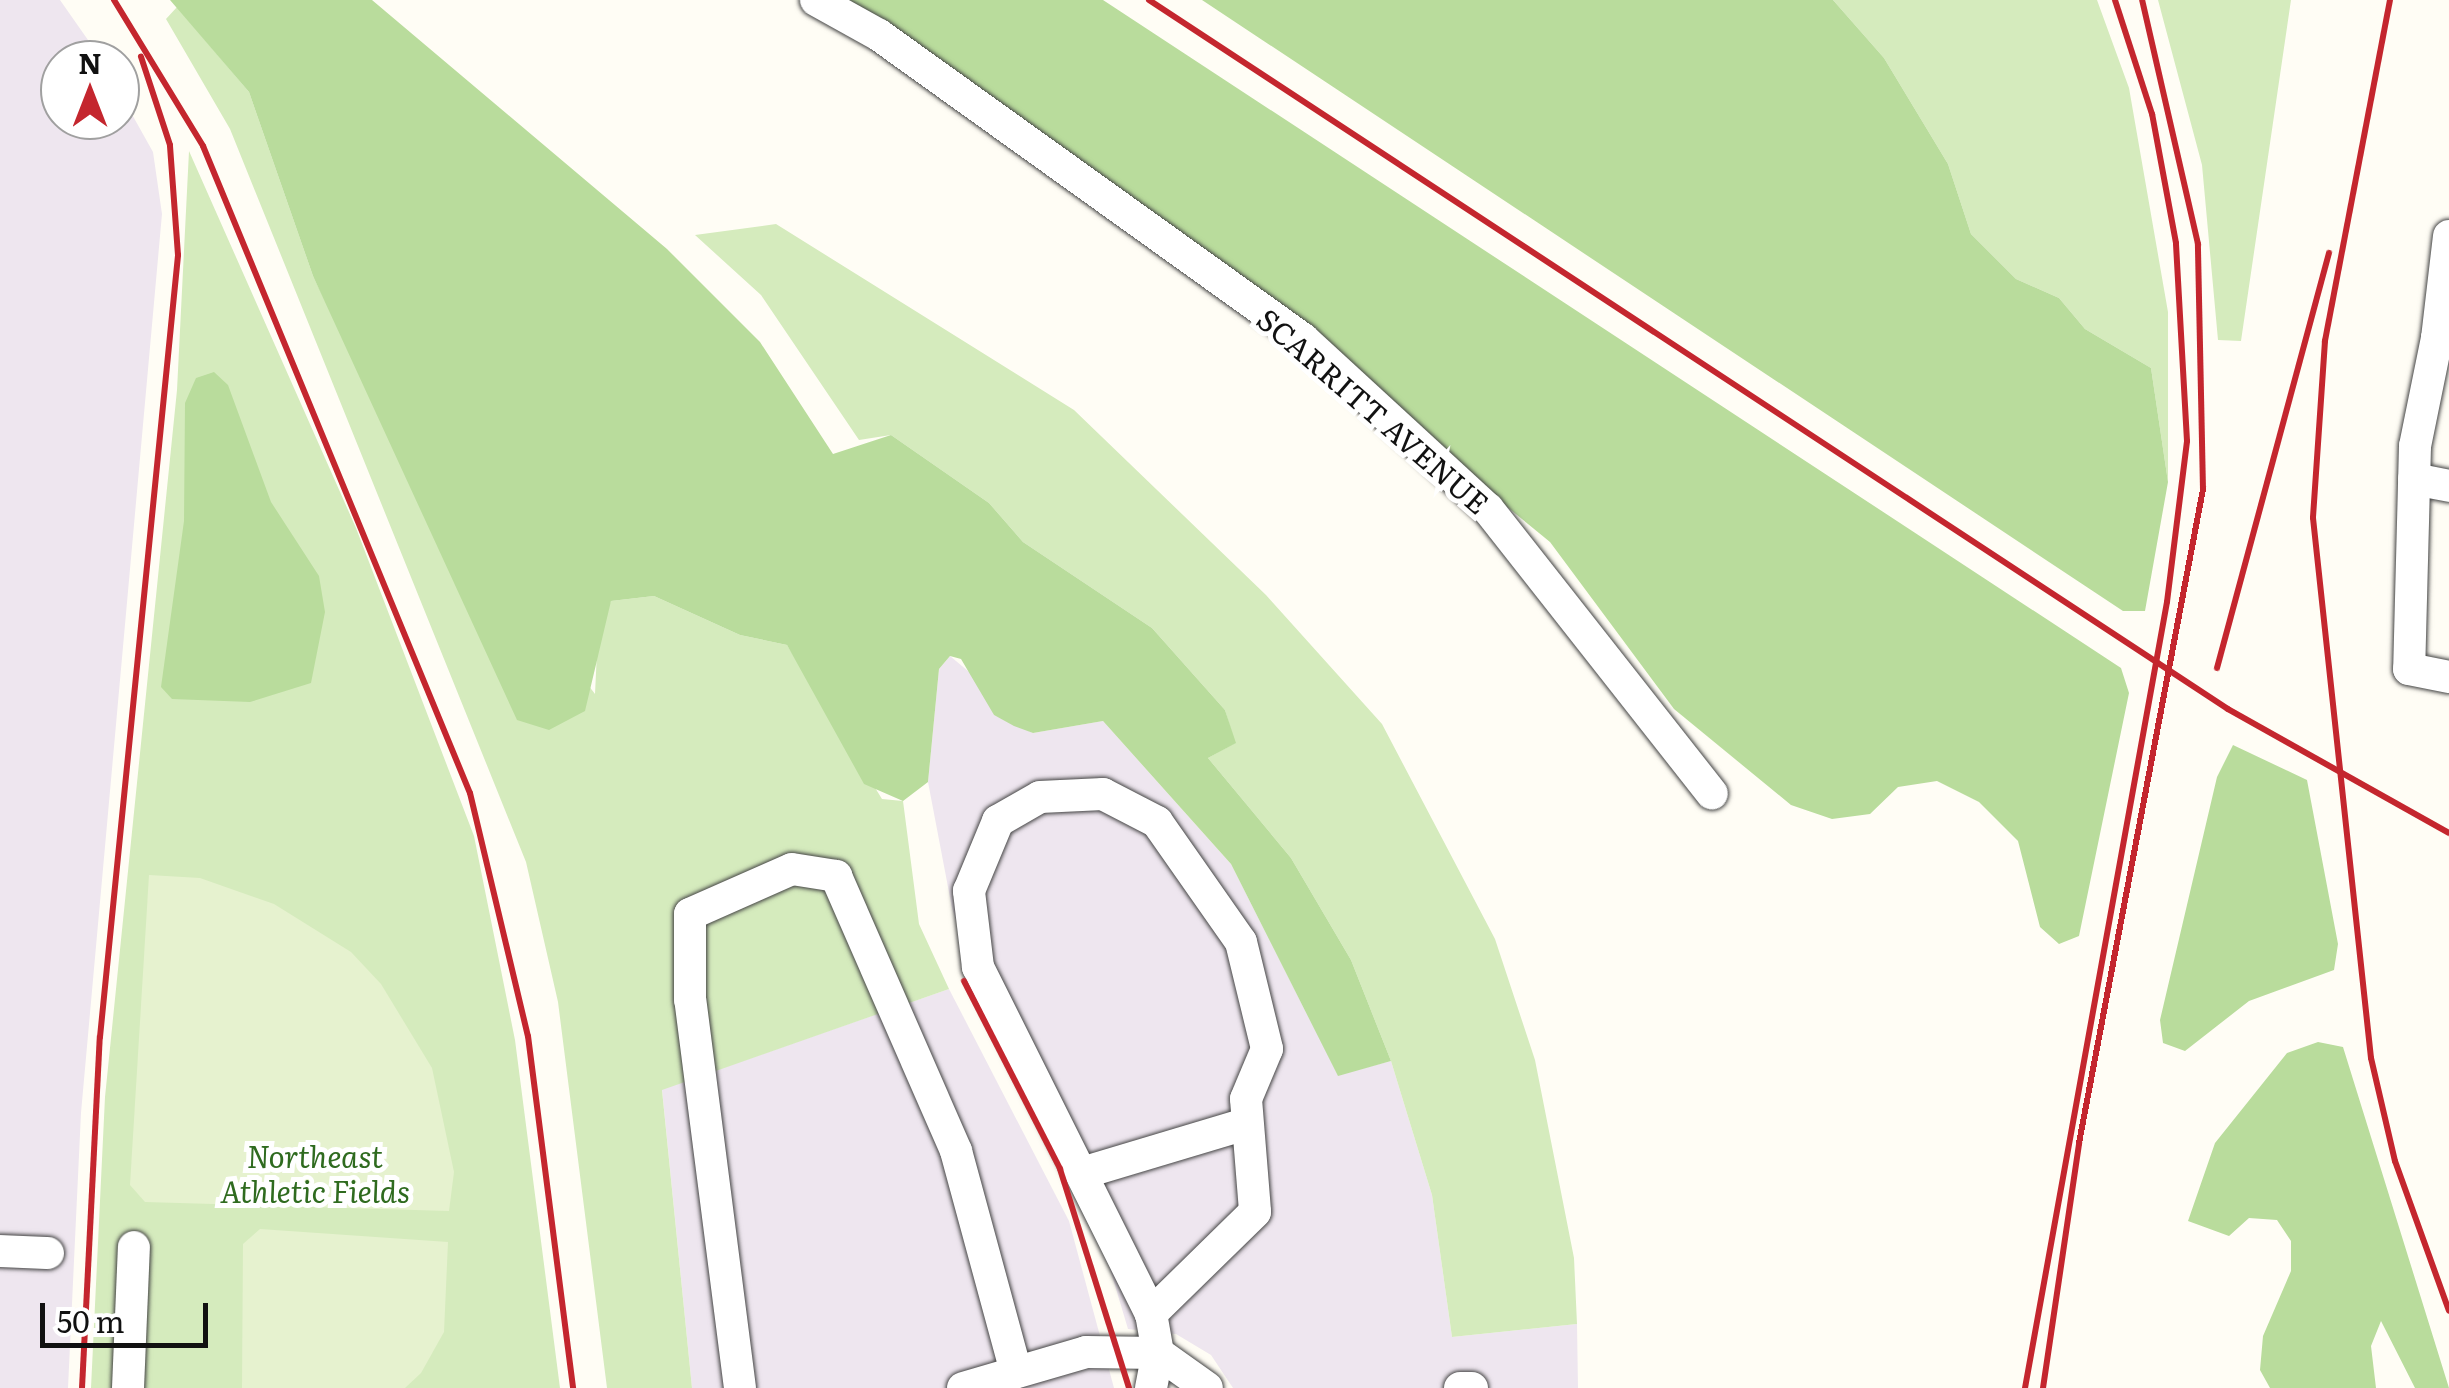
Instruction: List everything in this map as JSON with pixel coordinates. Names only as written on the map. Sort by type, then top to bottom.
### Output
[{"type":"lane","name":"SCARRITT AVENUE","points":[[816,0],[878,34],[1302,339],[1488,508],[1712,794]]},
{"type":"lane","points":[[2449,236],[2443,339],[2414,479],[2409,668],[2449,677]]},
{"type":"lane","points":[[2414,479],[2449,486]]},
{"type":"lane","points":[[1151,1314],[1255,1212],[1246,1124],[1267,1049],[1241,942],[1157,822],[1103,794],[1040,797],[998,821],[969,891],[978,968],[1151,1314],[1158,1353],[1152,1388]]},
{"type":"lane","points":[[740,1388],[690,1000],[690,914],[792,869],[836,876],[956,1151],[1016,1372]]},
{"type":"lane","points":[[1082,1173],[1246,1124]]},
{"type":"lane","points":[[128,1388],[134,1247]]},
{"type":"lane","points":[[0,1251],[48,1253]]},
{"type":"lane","points":[[963,1388],[1086,1352],[1158,1353],[1206,1388]]},
{"type":"lane","points":[[1460,1388],[1472,1388]]},
{"type":"shaded area","points":[[0,0],[60,0],[88,40],[40,40],[40,140],[140,140],[140,129],[153,152],[162,214],[81,1113],[68,1388],[0,1388]]},
{"type":"shaded area","points":[[950,656],[980,681],[994,715],[1033,733],[1103,721],[1231,864],[1338,1075],[1391,1061],[1432,1195],[1452,1337],[1577,1324],[1578,1388],[1233,1388],[1211,1355],[1176,1334],[1128,1329],[1091,1205],[974,974],[952,908],[928,782],[939,669]]},
{"type":"shaded area","points":[[949,989],[1069,1221],[1114,1388],[692,1388],[662,1089]]},
{"type":"green space","points":[[170,0],[372,0],[667,249],[760,342],[833,454],[891,435],[989,503],[1023,542],[1152,628],[1225,710],[1236,743],[1208,758],[1291,858],[1351,960],[1391,1061],[1338,1076],[1231,864],[1103,721],[1033,733],[1014,726],[994,715],[961,659],[950,656],[939,669],[928,782],[903,801],[864,784],[787,645],[740,635],[654,596],[611,601],[585,711],[549,730],[517,720],[313,276],[249,92]]},
{"type":"green space","points":[[801,0],[1103,0],[2121,668],[2129,693],[2079,936],[2059,944],[2040,927],[2018,841],[1979,802],[1937,781],[1898,787],[1870,814],[1832,819],[1791,805],[1674,709],[1550,542],[1280,321]]},
{"type":"green space","points":[[1202,0],[1833,0],[1884,58],[1948,164],[1971,234],[2016,279],[2059,298],[2085,329],[2151,368],[2168,482],[2145,611],[2123,611]]},
{"type":"green space","points":[[1833,0],[2097,0],[2129,88],[2168,312],[2168,482],[2151,368],[2085,329],[2059,298],[2016,279],[1971,234],[1948,164],[1884,58]]},
{"type":"green space","points":[[2158,0],[2291,0],[2241,341],[2218,340],[2202,165]]},
{"type":"green space","points":[[177,7],[249,92],[313,276],[380,413],[595,694],[598,630],[611,601],[654,596],[740,635],[787,645],[882,799],[903,801],[919,924],[949,989],[662,1090],[692,1388],[607,1388],[558,1002],[526,862],[230,129],[166,19]]},
{"type":"green space","name":"Northeast Athletic Fields","points":[[189,151],[356,528],[474,836],[515,1040],[560,1388],[91,1388],[105,1097],[177,390]]},
{"type":"green space","points":[[776,224],[1074,410],[1266,595],[1382,724],[1495,939],[1535,1060],[1574,1258],[1577,1324],[1452,1337],[1432,1195],[1391,1061],[1351,960],[1291,858],[1208,758],[1235,743],[1225,710],[1152,628],[1023,542],[989,503],[891,435],[859,440],[761,295],[695,235]]},
{"type":"green space","points":[[214,372],[228,385],[271,502],[319,576],[325,612],[311,683],[250,702],[172,699],[161,687],[184,521],[185,403],[196,378]]},
{"type":"green space","points":[[2233,745],[2307,780],[2338,944],[2334,970],[2249,1001],[2185,1051],[2163,1043],[2160,1020],[2217,777]]},
{"type":"green space","points":[[149,875],[200,878],[274,904],[351,952],[381,984],[432,1068],[454,1172],[449,1211],[145,1202],[130,1185]]},
{"type":"green space","points":[[2318,1042],[2343,1047],[2449,1388],[2415,1388],[2381,1321],[2371,1346],[2376,1388],[2270,1388],[2260,1370],[2263,1336],[2291,1271],[2291,1241],[2277,1220],[2249,1218],[2229,1236],[2188,1221],[2215,1143],[2287,1053]]},
{"type":"green space","points":[[260,1229],[448,1242],[444,1332],[421,1373],[405,1388],[242,1388],[243,1244]]},
{"type":"railway","points":[[114,0],[203,146],[470,793],[528,1036],[573,1388]]},
{"type":"railway","points":[[1149,0],[2228,709],[2449,833]]},
{"type":"railway","points":[[2025,1388],[2167,602],[2187,441],[2176,243],[2152,114],[2115,0]]},
{"type":"railway","points":[[2043,1388],[2079,1143],[2203,489],[2198,244],[2142,0]]},
{"type":"railway","points":[[2390,0],[2325,341],[2313,518],[2371,1058],[2395,1161],[2449,1311]]},
{"type":"railway","points":[[82,1388],[100,1037],[178,255],[170,145],[141,57]]},
{"type":"railway","points":[[2217,668],[2329,253]]},
{"type":"railway","points":[[964,981],[1060,1169],[1129,1388]]}]
